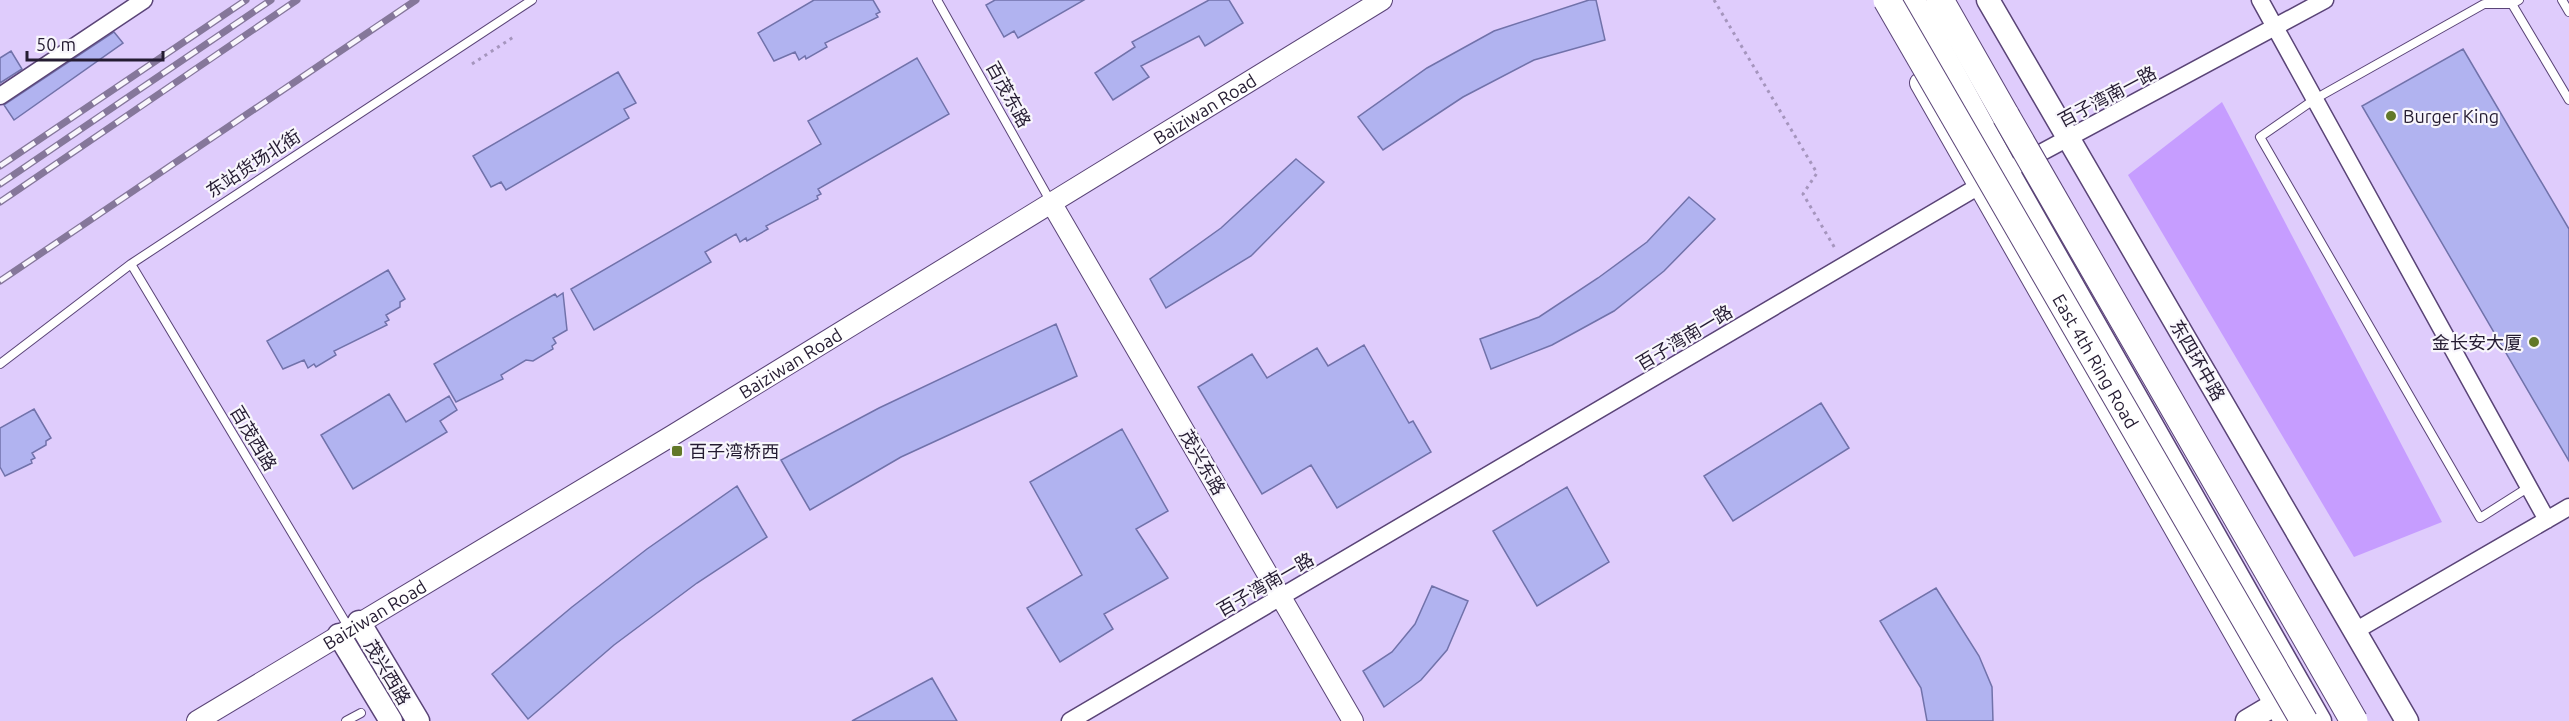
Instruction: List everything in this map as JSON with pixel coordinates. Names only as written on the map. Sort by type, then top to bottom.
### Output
[{"type":"highway","name":"East 4th Ring Road","points":[[1887,0],[2304,721]]},
{"type":"highway","points":[[1940,0],[2354,721]]},
{"type":"main road","points":[[1914,0],[2007,170],[2320,721]]},
{"type":"main road","name":"东四环中路","points":[[1952,0],[2369,721]]},
{"type":"main road","name":"东四环中路","points":[[1988,0],[2407,721]]},
{"type":"main road","name":"茂兴西路","points":[[349,628],[391,721]]},
{"type":"main road","name":"茂兴西路","points":[[349,628],[418,721]]},
{"type":"main road","points":[[2247,721],[2279,713]]},
{"type":"street","points":[[0,96],[144,0]]},
{"type":"street","name":"Baiziwan Road","points":[[197,721],[673,435],[1382,0]]},
{"type":"street","points":[[1872,0],[2279,713]]},
{"type":"street","points":[[2260,0],[2547,520]]},
{"type":"street","name":"百子湾南一路","points":[[1070,721],[1978,186],[2325,0]]},
{"type":"street","name":"茂兴东路","points":[[1052,204],[1353,721]]},
{"type":"street","points":[[2355,632],[2569,507]]},
{"type":"lane","name":"东站货场北街","points":[[0,364],[131,264],[532,0]]},
{"type":"lane","name":"百茂东路","points":[[937,0],[1052,204]]},
{"type":"lane","points":[[2562,0],[2569,12]]},
{"type":"lane","points":[[2529,487],[2480,518],[2260,137],[2315,99],[2484,4],[2516,2],[2569,100]]},
{"type":"lane","name":"百茂西路","points":[[131,264],[349,628]]},
{"type":"lane","points":[[346,721],[361,712]]},
{"type":"path","points":[[1714,0],[1817,173],[1803,194],[1845,264]]},
{"type":"path","points":[[472,64],[515,36]]},
{"type":"shaded area","points":[[2222,102],[2442,522],[2354,557],[2128,175]]},
{"type":"building","points":[[814,0],[873,0],[880,12],[876,14],[878,17],[825,43],[827,47],[806,59],[805,56],[799,60],[795,52],[774,61],[758,33]]},
{"type":"building","points":[[995,0],[1084,0],[1018,38],[1014,31],[1004,37],[986,5]]},
{"type":"building","points":[[1209,0],[1229,0],[1243,23],[1205,46],[1199,36],[1141,66],[1149,77],[1113,100],[1095,73],[1135,47],[1132,42]]},
{"type":"building","points":[[1589,0],[1596,0],[1605,40],[1534,60],[1463,97],[1383,150],[1358,117],[1427,68],[1494,31]]},
{"type":"building","points":[[114,32],[123,43],[14,120],[4,105]]},
{"type":"building","name":"金长安大厦","points":[[2463,49],[2569,229],[2569,461],[2362,106]]},
{"type":"building","points":[[11,51],[22,69],[0,83],[0,58]]},
{"type":"building","points":[[917,58],[949,114],[818,189],[821,194],[817,196],[818,199],[766,226],[768,229],[747,241],[746,238],[740,242],[736,234],[705,252],[711,262],[594,330],[571,289],[821,144],[808,121]]},
{"type":"building","points":[[618,72],[636,103],[624,109],[629,118],[506,190],[501,182],[491,187],[473,156]]},
{"type":"building","points":[[1296,159],[1324,182],[1251,256],[1166,308],[1150,279],[1221,228]]},
{"type":"building","points":[[1689,197],[1715,219],[1664,271],[1614,311],[1552,345],[1491,369],[1480,339],[1539,317],[1598,278],[1647,242]]},
{"type":"building","points":[[388,270],[405,299],[400,302],[400,307],[386,315],[389,320],[385,322],[387,325],[334,351],[336,355],[316,367],[314,364],[308,368],[304,360],[283,369],[267,341]]},
{"type":"building","points":[[563,293],[567,330],[553,338],[556,343],[552,346],[553,349],[533,361],[526,360],[501,375],[503,379],[456,402],[434,364],[555,294],[557,297]]},
{"type":"building","points":[[1056,324],[1077,376],[901,457],[810,510],[781,460],[879,408]]},
{"type":"building","points":[[1364,345],[1409,423],[1413,421],[1431,452],[1337,508],[1311,465],[1262,494],[1198,387],[1252,354],[1267,378],[1317,348],[1328,366]]},
{"type":"building","points":[[389,394],[406,422],[449,396],[457,410],[440,421],[447,432],[353,489],[321,435]]},
{"type":"building","points":[[1821,403],[1849,448],[1733,521],[1704,476]]},
{"type":"building","points":[[34,409],[51,438],[46,441],[46,445],[32,453],[35,458],[31,460],[32,463],[5,476],[0,467],[0,428]]},
{"type":"building","points":[[1122,429],[1168,511],[1136,529],[1168,578],[1104,614],[1113,629],[1060,662],[1027,608],[1082,575],[1030,482]]},
{"type":"building","points":[[737,486],[767,537],[697,583],[614,645],[528,719],[492,674],[572,607],[647,549]]},
{"type":"building","points":[[1567,487],[1609,562],[1537,606],[1493,531]]},
{"type":"building","points":[[1432,586],[1468,601],[1447,650],[1421,680],[1384,707],[1363,671],[1392,652],[1415,624]]},
{"type":"building","points":[[1936,588],[1979,656],[1992,687],[1993,721],[1927,721],[1921,688],[1880,621]]},
{"type":"building","points":[[932,678],[957,721],[852,721]]},
{"type":"railway","points":[[0,166],[246,0]]},
{"type":"railway","points":[[0,184],[271,0]]},
{"type":"railway","points":[[0,202],[297,0]]},
{"type":"railway","points":[[0,281],[416,0]]},
{"type":"place","name":"Burger King","points":[[2391,116]]},
{"type":"place","name":"金长安大厦","points":[[2534,342]]},
{"type":"place","name":"百子湾桥西","points":[[677,451]]}]
